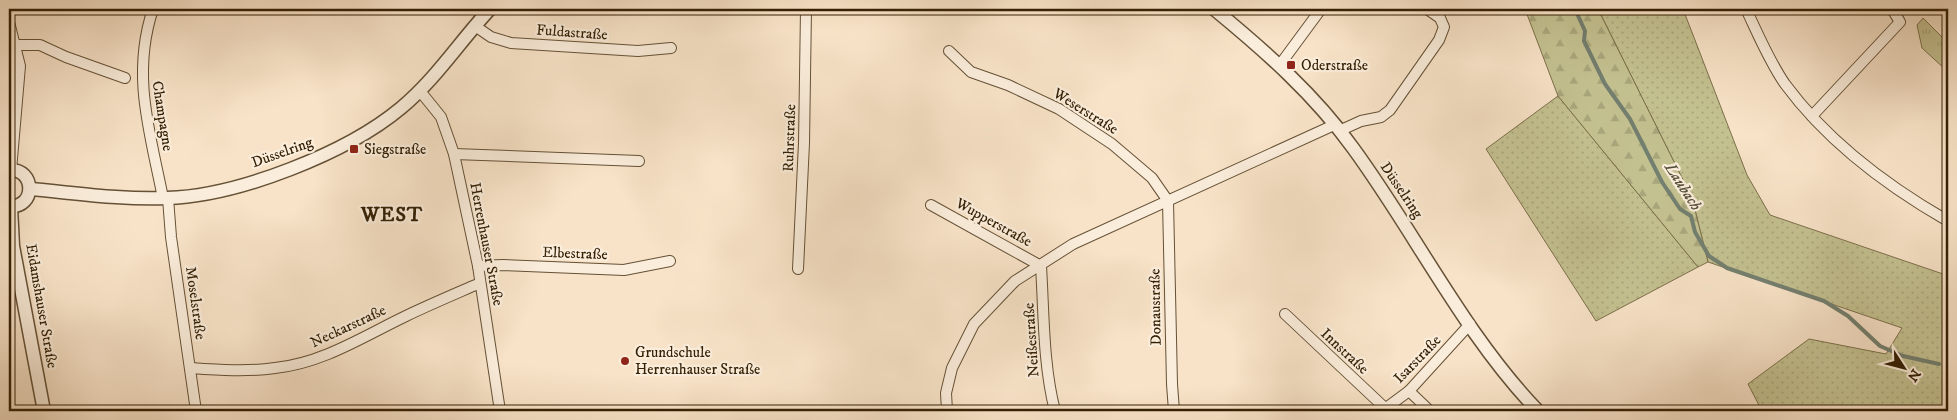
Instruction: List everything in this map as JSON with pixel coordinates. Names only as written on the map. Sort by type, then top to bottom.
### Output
[{"type":"street","name":"Champagne","points":[[153,9],[144,43],[142,84],[165,198]]},
{"type":"street","name":"Düsselring","points":[[30,189],[106,196],[165,198],[227,189],[317,158],[374,128],[420,91],[490,9]]},
{"type":"street","name":"Ruhrstraße","points":[[798,269],[804,143],[806,9]]},
{"type":"street","name":"Düsselring","points":[[1214,9],[1280,66],[1336,128],[1404,221],[1470,324],[1504,371],[1538,411]]},
{"type":"street","points":[[1280,66],[1321,9]]},
{"type":"street","points":[[947,411],[946,394],[952,368],[974,324],[1015,281],[1073,244],[1168,201],[1336,128],[1381,117],[1390,110],[1439,40],[1444,27],[1440,18],[1427,9]]},
{"type":"street","points":[[1746,9],[1784,83],[1812,116],[1878,177],[1913,201],[1948,221]]},
{"type":"street","points":[[1812,116],[1900,22],[1892,9]]},
{"type":"street","points":[[9,22],[16,45],[20,74],[10,170],[26,176],[30,189],[29,195],[22,204],[10,206]]},
{"type":"street","name":"Fuldastraße","points":[[475,26],[491,37],[511,43],[638,51],[672,48]]},
{"type":"street","points":[[16,45],[40,45],[66,57],[124,78]]},
{"type":"street","name":"Weserstraße","points":[[949,51],[971,72],[1008,85],[1059,109],[1112,144],[1152,178],[1168,201]]},
{"type":"street","name":"Herrenhauser Straße","points":[[420,91],[441,117],[454,154],[478,266],[500,411]]},
{"type":"street","points":[[454,154],[639,161]]},
{"type":"street","name":"Moselstraße","points":[[165,198],[196,411]]},
{"type":"street","name":"Donaustraße","points":[[1168,201],[1174,411]]},
{"type":"street","name":"Wupperstraße","points":[[931,205],[1041,266]]},
{"type":"street","name":"Eidamshauser Straße","points":[[10,206],[14,246],[44,411]]},
{"type":"street","name":"Elbestraße","points":[[478,266],[503,265],[624,270],[670,261]]},
{"type":"street","name":"Neißestraße","points":[[1041,266],[1046,353],[1050,392],[1055,411]]},
{"type":"street","name":"Neckarstraße","points":[[191,368],[239,370],[276,368],[309,360],[339,350],[406,316],[480,283]]},
{"type":"street","name":"Innstraße","points":[[1284,314],[1383,410]]},
{"type":"street","name":"Isarstraße","points":[[1383,410],[1409,391],[1470,324]]},
{"type":"street","points":[[1409,391],[1430,411]]},
{"type":"green space","points":[[1525,9],[1598,9],[1692,198],[1708,262],[1698,267],[1558,96]]},
{"type":"green space","points":[[1598,9],[1683,9],[1747,175],[1770,215],[1946,275],[1948,278],[1948,411],[1762,411],[1748,384],[1809,339],[1886,354],[1902,328],[1708,262],[1692,198]]},
{"type":"green space","points":[[1923,18],[1948,43],[1948,68],[1946,70],[1922,48],[1917,25]]},
{"type":"green space","points":[[1558,96],[1698,267],[1596,321],[1486,149]]},
{"type":"waterway","name":"Laubach","points":[[1575,9],[1585,31],[1584,41],[1605,84],[1630,119],[1662,182],[1680,209],[1691,216],[1695,232],[1709,256],[1727,268],[1824,301],[1848,316],[1880,346],[1903,356],[1939,364]]},
{"type":"place","name":"Oderstraße","points":[[1291,65]]},
{"type":"place","name":"Siegstraße","points":[[354,149]]},
{"type":"place","name":"Grundschule Herrenhauser Straße","points":[[625,361]]},
{"type":"district","name":"WEST","points":[[392,214]]}]
